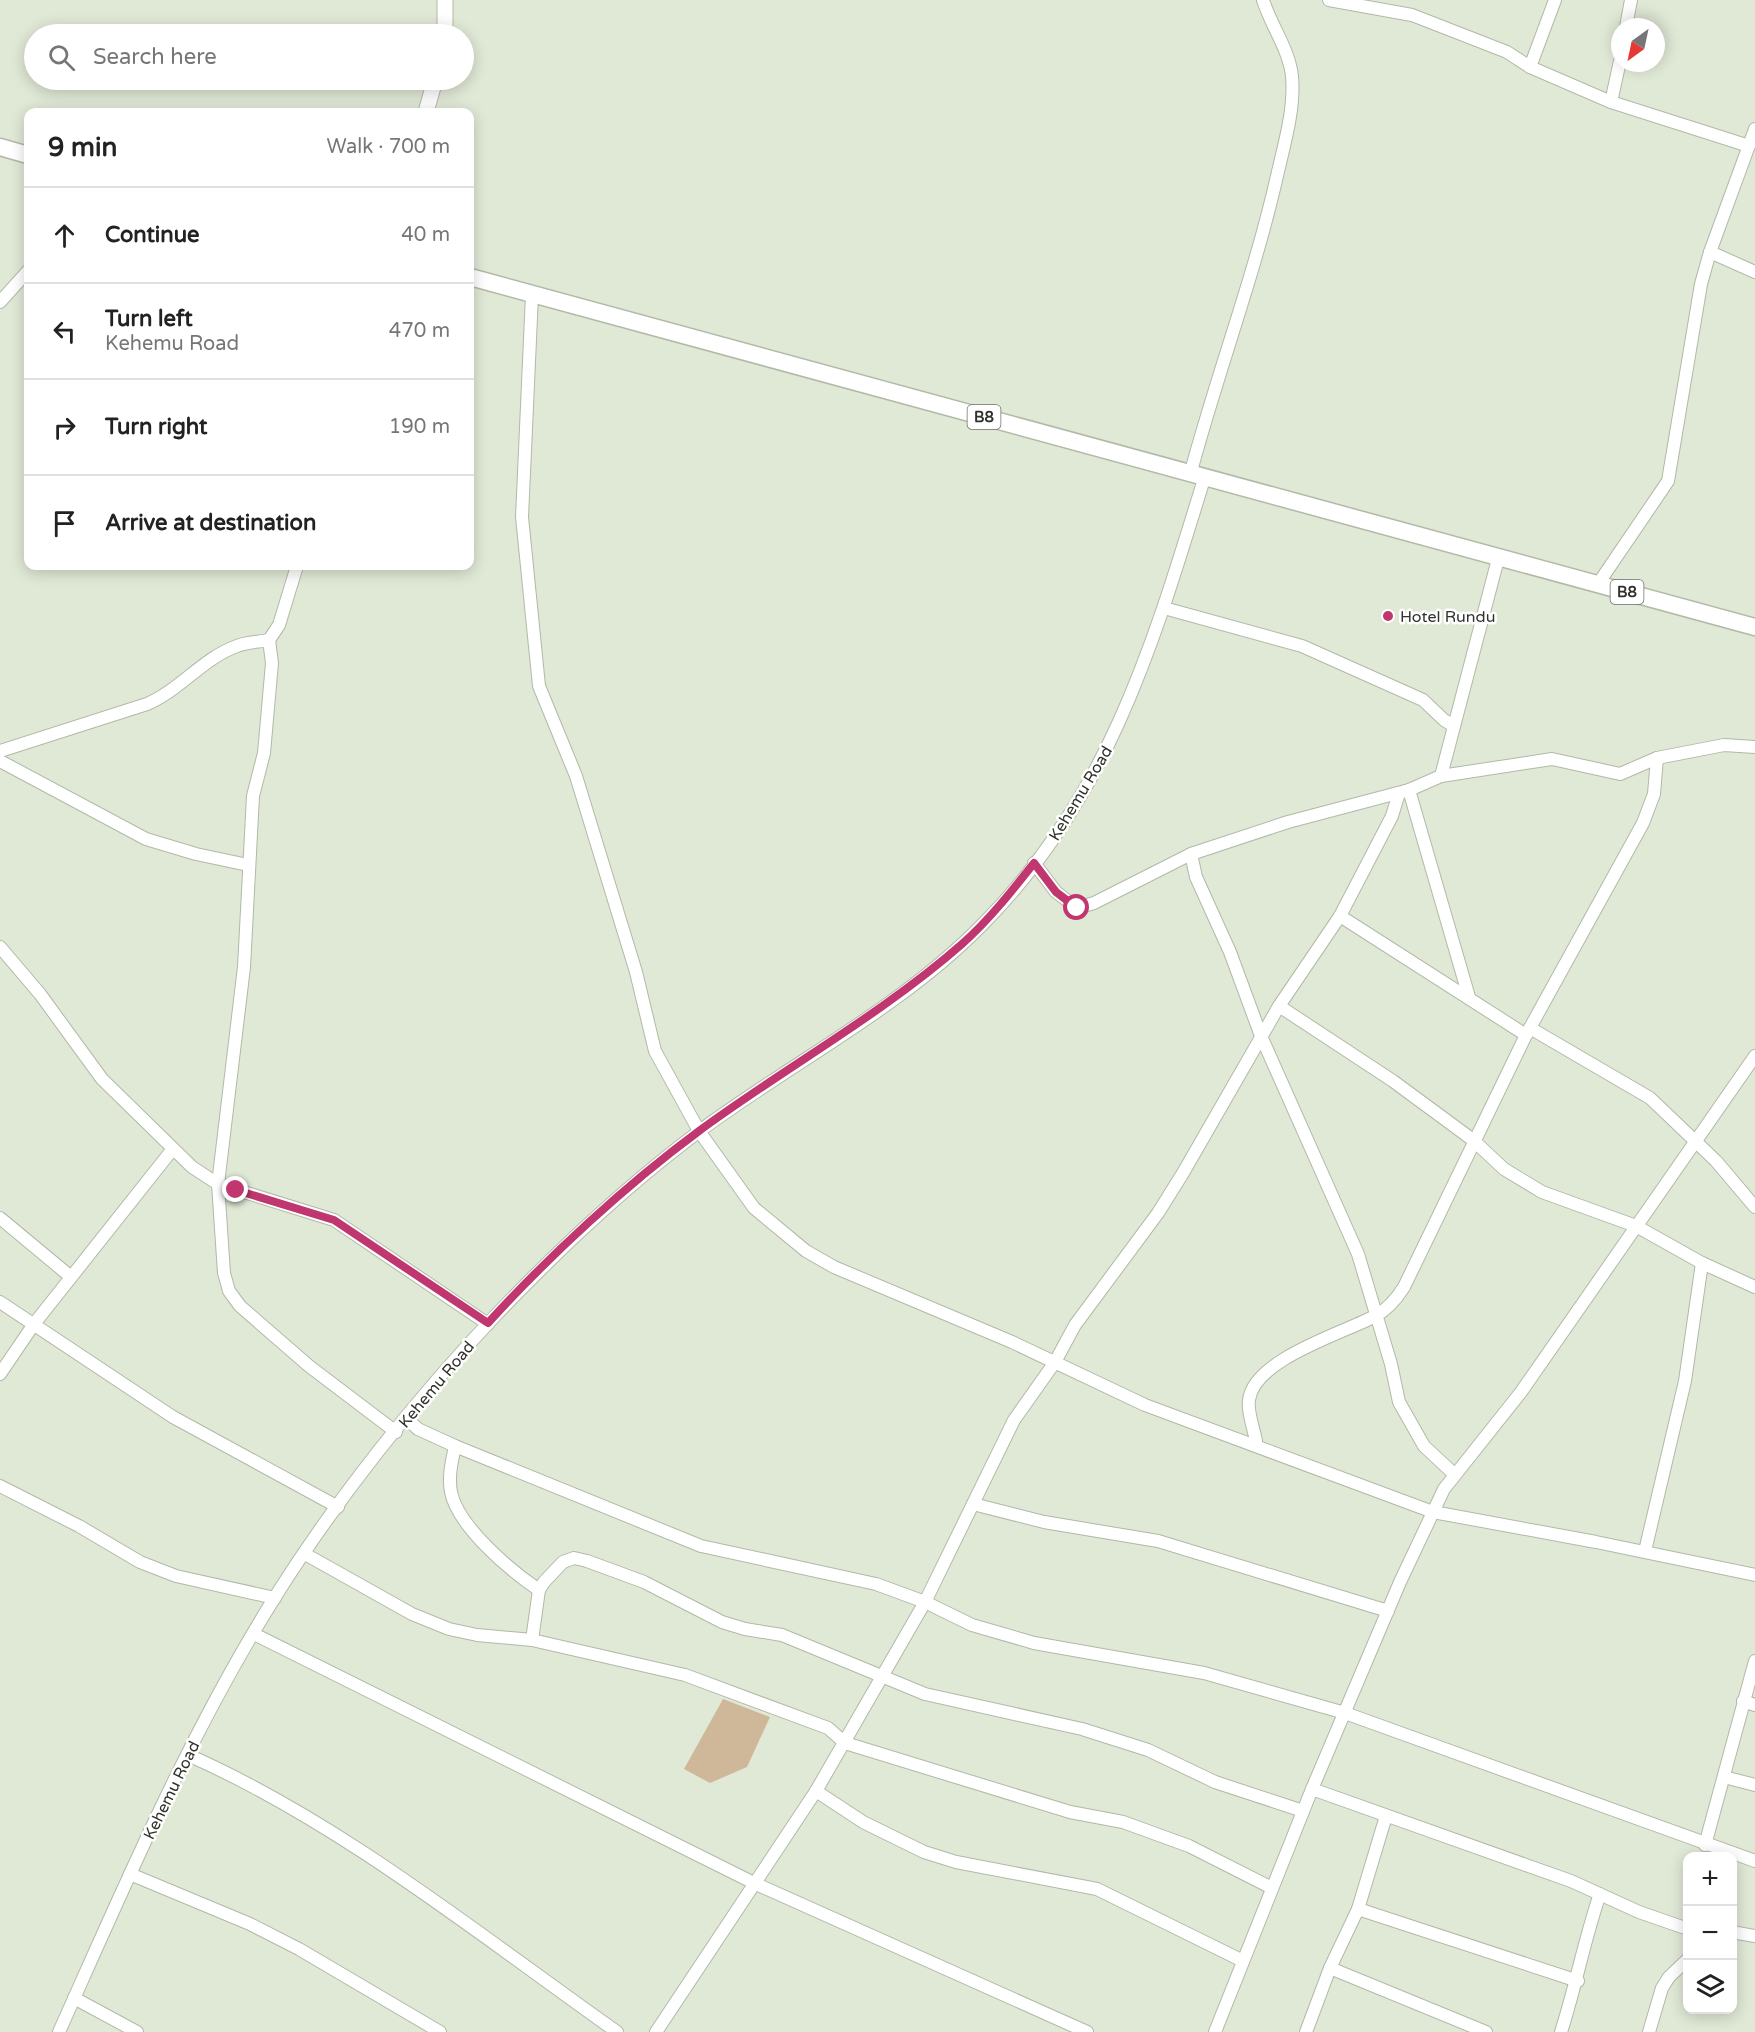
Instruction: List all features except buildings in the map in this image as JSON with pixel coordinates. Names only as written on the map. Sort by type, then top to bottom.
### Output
[{"type":"highway","points":[[0,147],[24,154]]},
{"type":"highway","name":"B8","points":[[474,278],[532,296],[1755,627]]},
{"type":"main road","points":[[445,0],[446,24]]},
{"type":"main road","points":[[427,108],[432,90]]},
{"type":"street","name":"Kehemu Road","points":[[59,2032],[130,1874],[188,1755],[274,1598],[338,1507],[406,1418],[488,1323],[601,1214],[699,1131],[930,972],[985,923],[1034,863],[1071,811],[1112,740],[1139,681],[1164,608],[1229,341],[1262,244],[1288,129],[1292,77],[1286,50],[1270,23],[1263,0]]},
{"type":"street","points":[[1329,0],[1412,15],[1507,52],[1530,67],[1611,102],[1749,146]]},
{"type":"street","points":[[1530,67],[1555,0]]},
{"type":"street","points":[[1628,18],[1631,0]]},
{"type":"street","points":[[1611,102],[1618,72]]},
{"type":"street","points":[[1598,584],[1668,482],[1672,443],[1685,384],[1694,316],[1710,252],[1755,129]]},
{"type":"street","points":[[1710,252],[1755,272]]},
{"type":"street","points":[[0,302],[24,275]]},
{"type":"street","points":[[532,296],[522,517],[539,686],[576,776],[636,972],[655,1051],[699,1131],[754,1208],[806,1251],[834,1267],[1055,1362],[1145,1404],[1433,1512],[1645,1551],[1755,1575]]},
{"type":"street","points":[[1441,776],[1498,559]]},
{"type":"street","points":[[296,570],[279,625],[269,640],[272,663],[264,753],[253,796],[244,967],[218,1184],[224,1273],[234,1299],[292,1352],[396,1432]]},
{"type":"street","points":[[1164,608],[1302,646],[1423,700],[1444,720],[1454,726]]},
{"type":"street","points":[[0,751],[147,704],[163,697],[204,665],[237,646],[269,640]]},
{"type":"street","points":[[1034,863],[1056,892],[1077,908],[1094,903],[1191,854],[1288,822],[1404,791],[1441,776],[1552,759],[1620,774],[1658,758],[1724,745],[1755,747]]},
{"type":"street","points":[[1254,1445],[1256,1441],[1248,1400],[1259,1381],[1294,1353],[1320,1339],[1376,1316],[1397,1298],[1404,1287],[1473,1140],[1528,1031],[1643,823],[1654,794],[1658,758]]},
{"type":"street","points":[[0,761],[146,839],[196,854],[248,865]]},
{"type":"street","points":[[656,2032],[756,1884],[845,1743],[925,1602],[1014,1420],[1055,1362],[1075,1325],[1158,1213],[1183,1173],[1279,1006],[1340,916],[1404,791]]},
{"type":"street","points":[[1404,791],[1469,997]]},
{"type":"street","points":[[1191,854],[1196,877],[1230,952],[1261,1036],[1358,1254],[1402,1410],[1424,1446],[1454,1474]]},
{"type":"street","points":[[1340,916],[1469,997],[1650,1098],[1695,1140],[1755,1207]]},
{"type":"street","points":[[0,947],[40,994],[102,1079],[198,1173],[218,1184],[334,1220],[488,1323]]},
{"type":"street","points":[[1279,1006],[1393,1081],[1473,1140],[1504,1169],[1542,1192],[1636,1226],[1702,1263],[1755,1287]]},
{"type":"street","points":[[1215,2032],[1312,1789],[1388,1611],[1433,1512],[1454,1474],[1490,1433],[1521,1392],[1755,1056]]},
{"type":"street","points":[[0,1374],[34,1324],[172,1150]]},
{"type":"street","points":[[0,1218],[71,1277]]},
{"type":"street","points":[[1645,1551],[1685,1381],[1702,1263]]},
{"type":"street","points":[[0,1302],[172,1417],[338,1507]]},
{"type":"street","points":[[406,1418],[418,1429],[455,1446],[700,1546],[876,1584],[925,1602],[972,1625],[1034,1643],[1204,1673],[1346,1713],[1618,1810],[1722,1852]]},
{"type":"street","points":[[455,1446],[450,1472],[451,1492],[458,1512],[515,1574],[539,1590]]},
{"type":"street","points":[[0,1486],[79,1526],[140,1562],[176,1576],[274,1598]]},
{"type":"street","points":[[973,1504],[1044,1522],[1158,1541],[1388,1611]]},
{"type":"street","points":[[305,1554],[412,1614],[449,1629],[477,1635],[532,1640],[685,1675],[828,1728],[845,1743],[1070,1812],[1123,1822],[1190,1846],[1272,1888]]},
{"type":"street","points":[[532,1640],[539,1590],[563,1562],[574,1558],[644,1582],[722,1622],[745,1629],[782,1635],[925,1694],[1074,1727],[1148,1750],[1215,1782],[1303,1811]]},
{"type":"street","points":[[254,1634],[756,1884],[1087,2032]]},
{"type":"street","points":[[1705,1845],[1724,1777],[1749,1703],[1755,1661]]},
{"type":"street","points":[[188,1755],[225,1772],[319,1826],[395,1876],[617,2032]]},
{"type":"street","points":[[1724,1777],[1755,1785]]},
{"type":"street","points":[[1312,1789],[1538,1869],[1683,1927]]},
{"type":"street","points":[[816,1791],[863,1822],[924,1852],[956,1862],[1097,1889],[1243,1961]]},
{"type":"street","points":[[1306,2032],[1330,1968],[1358,1910],[1386,1816]]},
{"type":"street","points":[[1737,1858],[1755,1861]]},
{"type":"street","points":[[130,1874],[250,1924],[299,1948],[440,2032]]},
{"type":"street","points":[[1561,2032],[1578,1981],[1579,1960],[1600,1894]]},
{"type":"street","points":[[1358,1910],[1578,1981]]},
{"type":"street","points":[[1737,1926],[1753,1935]]},
{"type":"street","points":[[1737,1933],[1753,1935]]},
{"type":"street","points":[[1648,2032],[1662,1988],[1669,1977],[1687,1960]]},
{"type":"street","points":[[1330,1968],[1486,2032]]},
{"type":"street","points":[[74,1998],[137,2032]]},
{"type":"shaded area","points":[[723,1699],[770,1717],[747,1767],[710,1783],[684,1769]]},
{"type":"place","name":"Hotel Rundu","points":[[1388,616]]},
{"type":"route","points":[[236,1190],[334,1220],[488,1323],[539,1271],[601,1214],[699,1131],[930,972],[985,923],[1034,863],[1056,892],[1071,906],[1077,908]]}]
